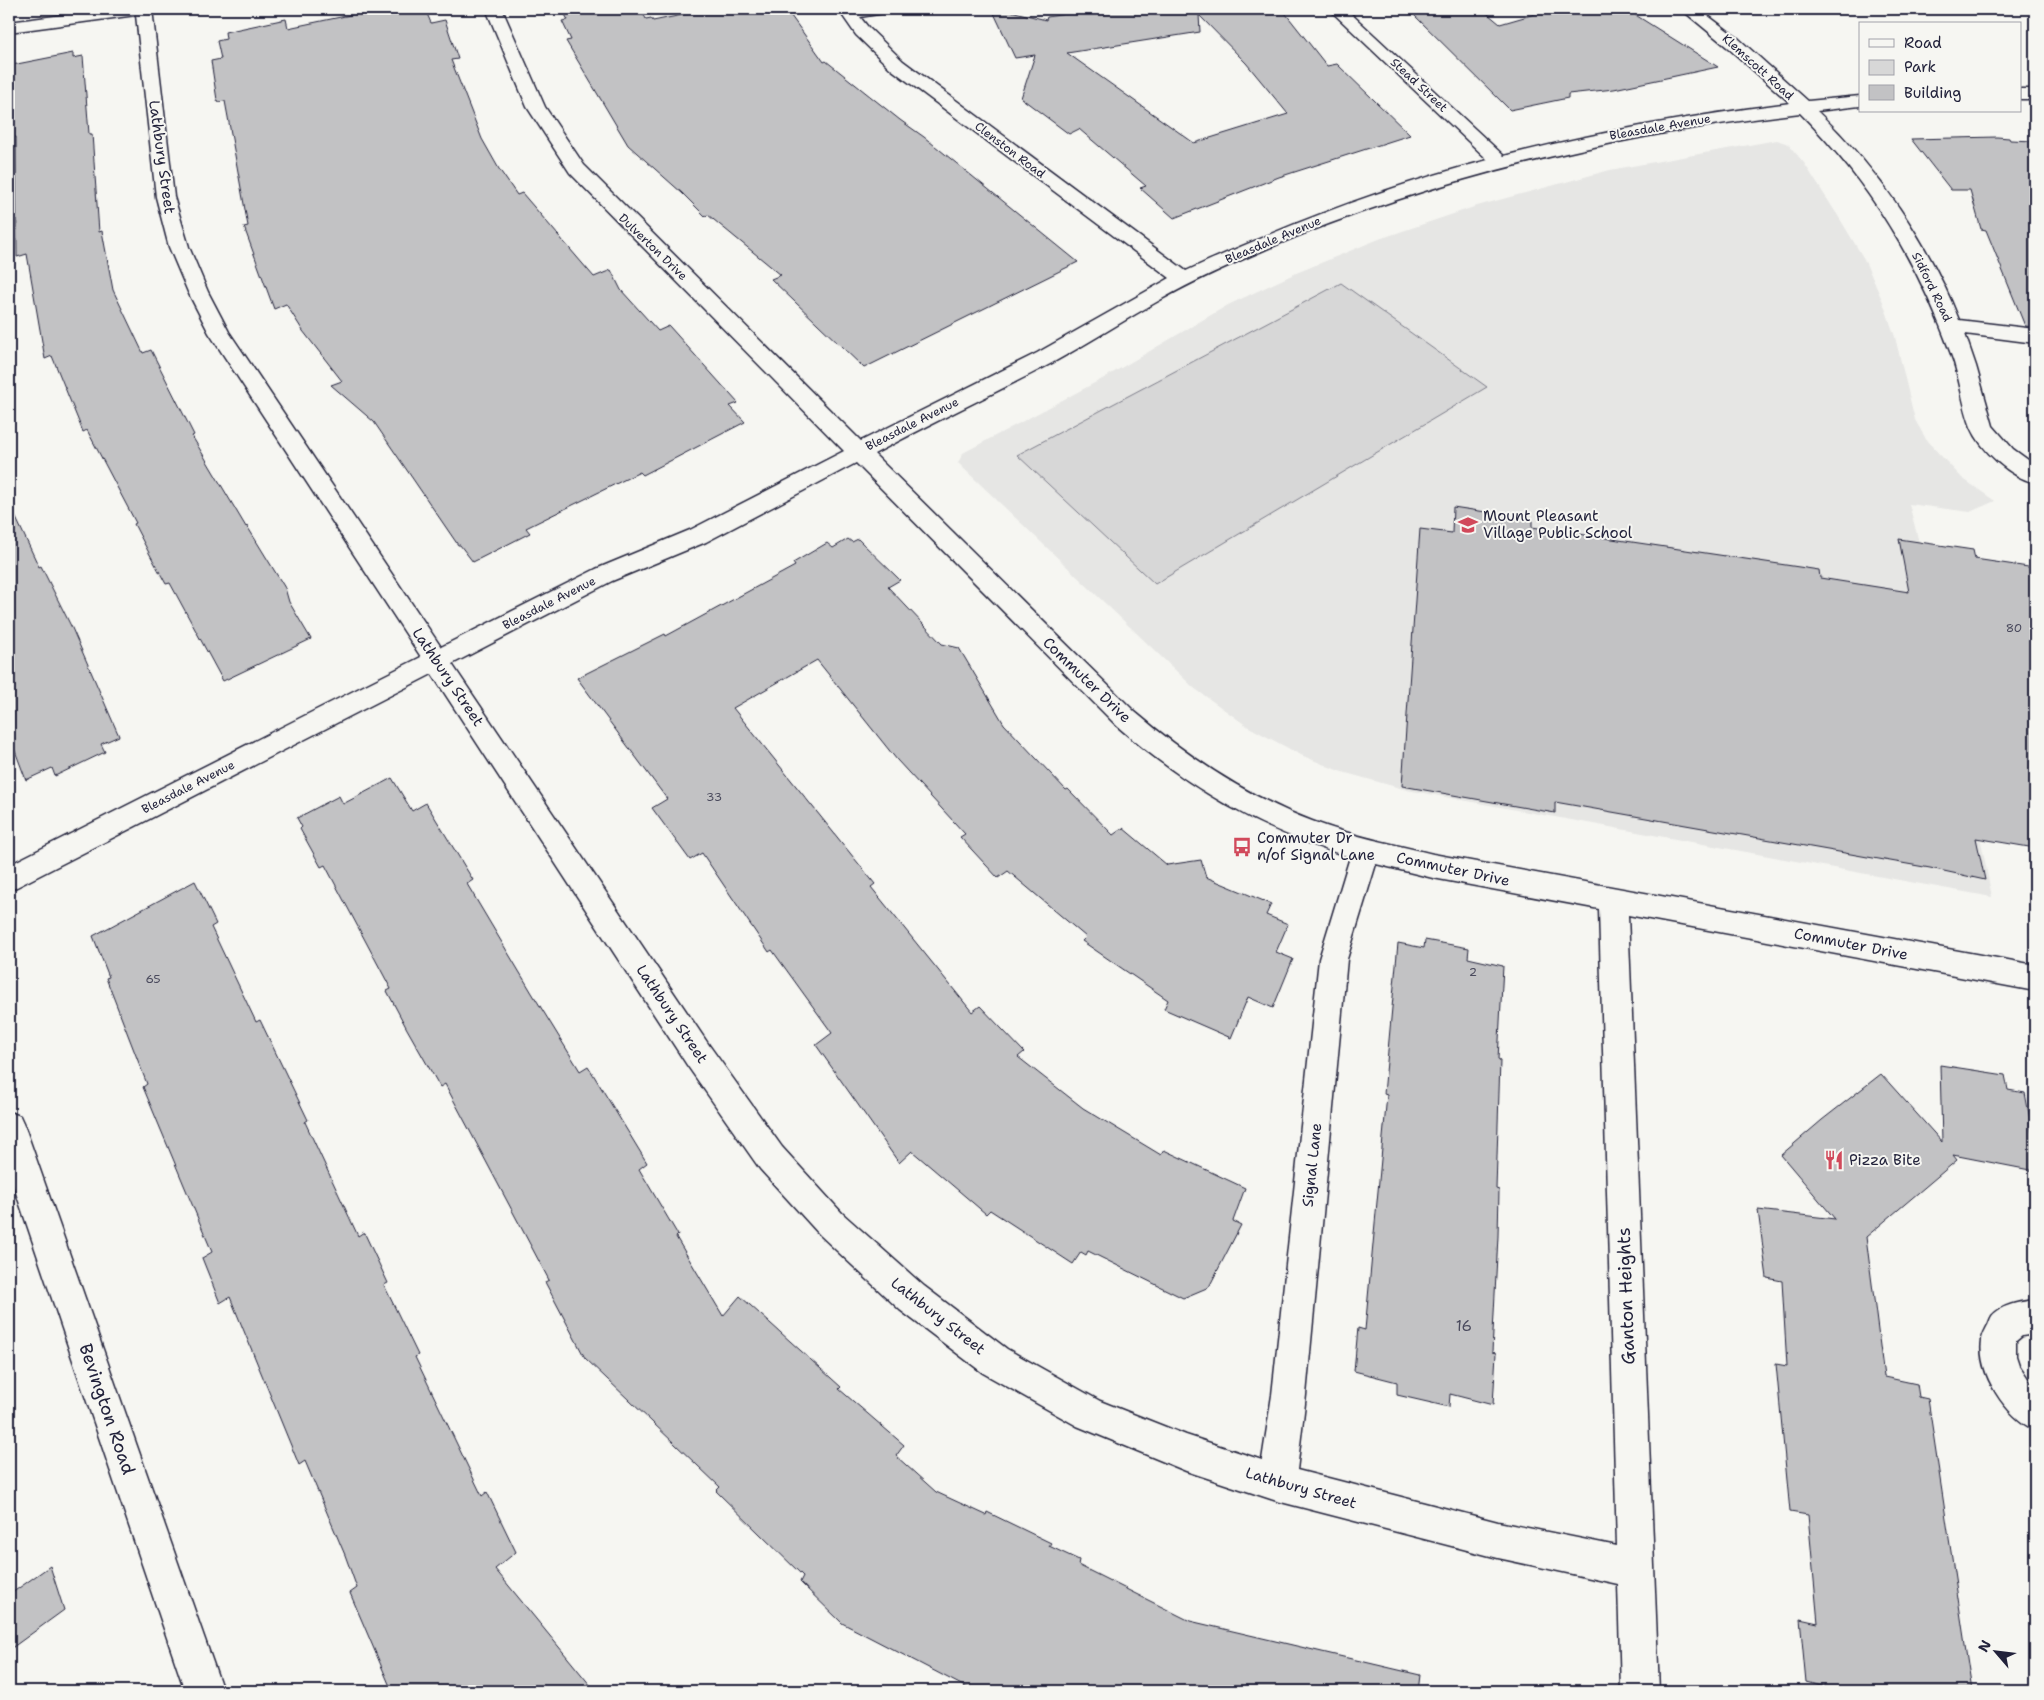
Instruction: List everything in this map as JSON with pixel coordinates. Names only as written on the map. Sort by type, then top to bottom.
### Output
[{"type":"street","points":[[9,27],[144,9]]},
{"type":"street","name":"Lathbury Street","points":[[144,9],[165,197],[179,247],[198,292],[219,333],[436,660],[476,717],[698,1055],[771,1158],[832,1224],[912,1298],[995,1360],[1089,1414],[1186,1453],[1277,1483],[1498,1540],[1636,1569]]},
{"type":"street","name":"Dulverton Drive","points":[[494,9],[536,107],[578,170],[858,452]]},
{"type":"street","points":[[848,11],[884,9]]},
{"type":"street","name":"Stead Street","points":[[1337,9],[1500,162]]},
{"type":"street","name":"Klemscott Road","points":[[1688,9],[1742,50],[1804,108]]},
{"type":"street","name":"Clenston Road","points":[[848,11],[862,31],[897,65],[1184,279]]},
{"type":"street","points":[[2022,94],[2035,94]]},
{"type":"street","name":"Bleasdale Avenue","points":[[9,879],[604,575],[696,536],[1059,350],[1184,279],[1284,234],[1351,208],[1423,184],[1500,162],[1608,136],[1671,124],[1748,113],[1859,101]]},
{"type":"street","name":"Sidford Road","points":[[1804,108],[1856,163],[1920,258],[1963,357],[1982,426],[1987,436],[2010,459],[2035,475]]},
{"type":"street","points":[[1951,326],[2035,336]]},
{"type":"street","name":"Commuter Drive","points":[[858,452],[1100,693],[1162,750],[1235,798],[1308,831],[1366,850],[1494,879],[2035,978]]},
{"type":"street","name":"Signal Lane","points":[[1277,1483],[1289,1396],[1333,959],[1366,850]]},
{"type":"street","name":"Ganton Heights","points":[[1612,900],[1640,1691]]},
{"type":"street","name":"Bevington Road","points":[[9,1127],[204,1691]]},
{"type":"street","points":[[2035,1317],[2018,1318],[2005,1326],[1999,1340],[1998,1356],[2004,1375],[2014,1392],[2035,1412]]},
{"type":"shaded area","name":"Mount Pleasant Village Public School","points":[[1777,140],[1788,144],[1804,163],[1864,259],[1883,302],[1895,337],[1915,420],[1927,441],[1962,478],[1995,501],[1970,512],[1909,504],[1929,581],[1992,897],[1407,790],[1339,771],[1301,755],[1247,726],[1194,688],[958,463],[963,453],[1104,378],[1228,305],[1294,274],[1379,239],[1477,206],[1610,170]]},
{"type":"green space","points":[[1341,283],[1487,387],[1155,584],[1017,455]]},
{"type":"building","points":[[379,9],[425,9],[431,23],[445,20],[458,59],[451,60],[482,139],[517,195],[522,193],[594,277],[611,270],[621,290],[658,331],[669,326],[738,403],[730,406],[745,422],[643,475],[640,472],[526,528],[530,533],[473,562],[458,545],[374,422],[331,385],[342,381],[303,331],[286,304],[274,309],[244,227],[248,226],[225,101],[218,102],[217,100],[211,61],[221,59],[217,41],[226,39],[225,32],[286,19],[288,28]]},
{"type":"building","points":[[562,9],[641,9],[646,19],[651,18],[653,21],[711,9],[786,9],[824,62],[826,61],[924,137],[1078,262],[864,368],[771,279],[781,275],[708,215],[705,216],[628,145],[566,41],[571,40],[562,21],[568,20]]},
{"type":"building","points":[[992,9],[1003,9],[1046,20],[1047,17],[1097,9],[1282,9],[1327,66],[1337,64],[1410,135],[1279,177],[1174,218],[1140,188],[1146,186],[1079,129],[1069,134],[1021,98],[1035,55],[1015,58]],"holes":[[[1199,15],[1246,63],[1288,114],[1194,143],[1067,53],[1200,32]]]},
{"type":"building","points":[[1408,9],[1482,9],[1500,24],[1552,9],[1626,9],[1718,67],[1614,89],[1568,94],[1568,98],[1510,110]]},
{"type":"building","points":[[73,53],[73,58],[83,56],[89,134],[92,134],[99,232],[102,231],[113,290],[143,353],[151,350],[194,435],[192,436],[285,588],[289,602],[311,639],[223,681],[170,583],[166,584],[148,551],[134,524],[136,523],[87,430],[83,432],[52,356],[45,359],[27,254],[17,257],[16,137],[13,137],[12,65]]},
{"type":"building","points":[[2009,138],[2010,140],[2035,141],[2035,327],[2025,326],[1986,230],[1981,229],[1970,190],[1951,190],[1911,139]]},
{"type":"building","points":[[9,503],[39,567],[41,566],[72,628],[119,736],[101,744],[105,752],[55,776],[52,768],[26,780],[9,735]]},
{"type":"building","points":[[1453,507],[1532,519],[1532,527],[1819,570],[1820,578],[1909,592],[1899,539],[1973,550],[1975,559],[2035,568],[2035,848],[1976,838],[1985,880],[1930,868],[1555,802],[1555,813],[1402,786],[1420,529],[1452,533]]},
{"type":"building","points":[[848,539],[852,542],[858,539],[900,580],[888,587],[942,644],[959,648],[1004,724],[1066,790],[1068,789],[1113,835],[1123,828],[1167,865],[1201,860],[1206,877],[1271,904],[1266,915],[1288,924],[1276,952],[1293,959],[1273,1008],[1248,997],[1231,1038],[1164,1009],[1168,1000],[1082,941],[1086,937],[1008,871],[998,878],[960,837],[965,834],[897,760],[817,660],[733,708],[875,884],[871,887],[972,1012],[980,1006],[1024,1052],[1018,1057],[1083,1108],[1161,1155],[1164,1150],[1245,1188],[1233,1221],[1241,1225],[1209,1287],[1183,1298],[1088,1251],[1086,1255],[1081,1252],[1073,1264],[990,1210],[986,1214],[912,1151],[899,1163],[816,1045],[832,1033],[772,950],[769,952],[702,853],[690,860],[652,808],[667,799],[577,678],[665,634],[666,636],[795,566],[793,563],[827,543],[833,548]]},
{"type":"building","points":[[392,778],[412,811],[426,803],[473,880],[467,884],[580,1071],[588,1066],[647,1163],[639,1169],[678,1235],[676,1237],[723,1316],[740,1296],[841,1387],[839,1389],[904,1445],[896,1456],[936,1492],[986,1515],[987,1512],[1051,1543],[1049,1546],[1079,1560],[1078,1565],[1190,1621],[1420,1675],[1418,1691],[973,1691],[842,1623],[800,1582],[803,1576],[716,1491],[720,1487],[585,1358],[545,1282],[549,1280],[445,1084],[440,1087],[407,1029],[387,991],[391,989],[325,865],[321,867],[300,829],[302,827],[297,818],[339,796],[343,804]]},
{"type":"building","points":[[195,881],[216,924],[211,927],[256,1022],[260,1020],[308,1120],[305,1122],[358,1236],[364,1232],[388,1283],[384,1285],[418,1355],[415,1357],[482,1496],[487,1492],[516,1552],[495,1569],[595,1691],[392,1691],[350,1593],[357,1588],[305,1461],[299,1465],[230,1297],[220,1303],[202,1258],[212,1252],[143,1087],[147,1084],[106,978],[109,977],[93,936]]},
{"type":"building","points":[[1425,940],[1469,948],[1468,958],[1503,966],[1498,1059],[1500,1060],[1496,1189],[1499,1190],[1492,1352],[1496,1353],[1493,1405],[1450,1394],[1449,1407],[1397,1395],[1397,1382],[1354,1371],[1358,1328],[1365,1330],[1387,1095],[1384,1094],[1398,943],[1424,948]]},
{"type":"building","points":[[1940,1065],[2005,1075],[2008,1090],[2025,1093],[2035,1146],[2035,1171],[1953,1155],[1957,1160],[1866,1237],[1884,1377],[1917,1384],[1919,1397],[1928,1399],[1972,1691],[1825,1691],[1824,1687],[1806,1682],[1800,1619],[1818,1623],[1808,1515],[1790,1512],[1776,1364],[1787,1366],[1782,1281],[1767,1278],[1758,1210],[1835,1219],[1781,1155],[1881,1074],[1942,1142]]},
{"type":"building","points":[[50,1566],[64,1610],[9,1650],[9,1595]]},
{"type":"place","name":"Mount Pleasant Village Public School","points":[[1468,525]]},
{"type":"place","name":"Commuter Dr n/of Signal Lane","points":[[1242,847]]},
{"type":"place","name":"Pizza Bite","points":[[1834,1160]]}]
